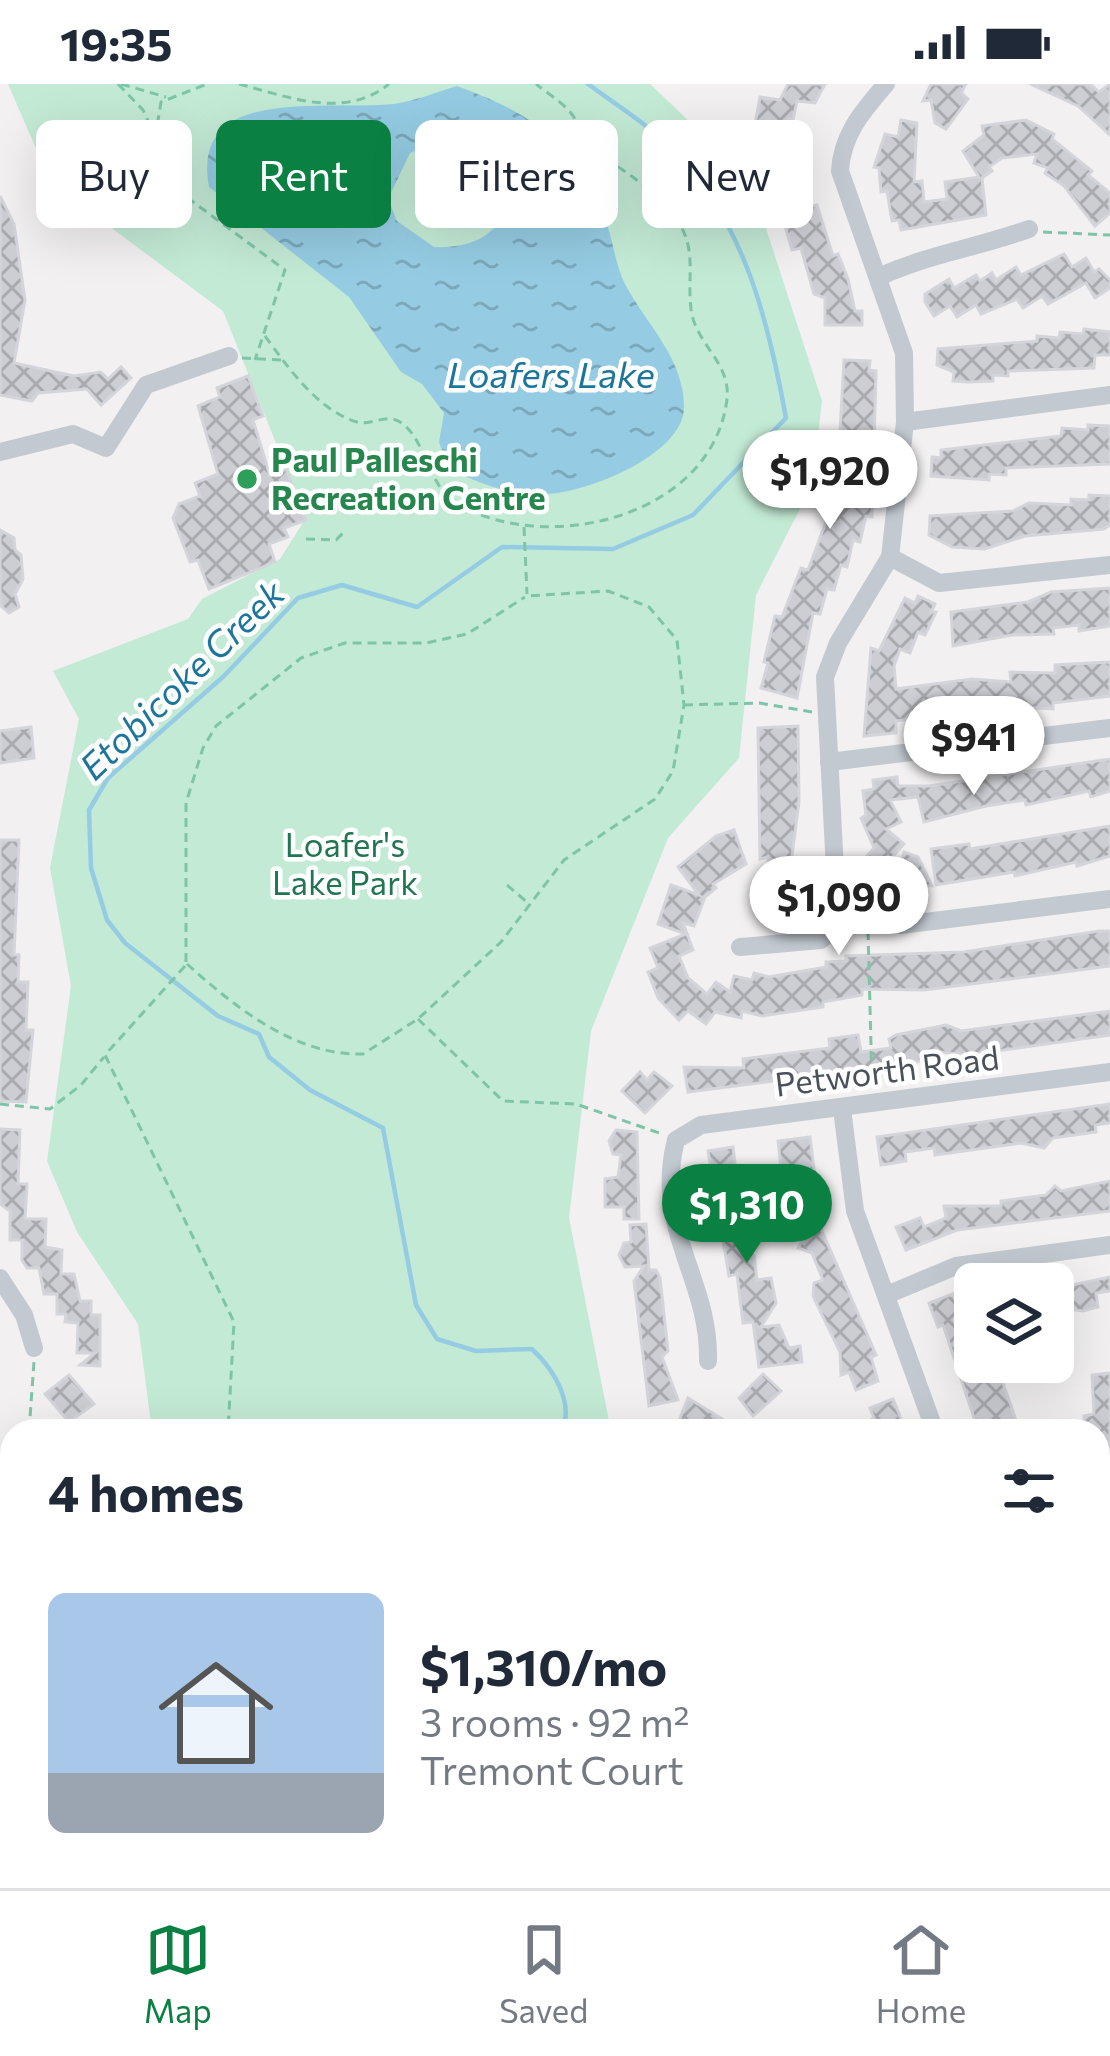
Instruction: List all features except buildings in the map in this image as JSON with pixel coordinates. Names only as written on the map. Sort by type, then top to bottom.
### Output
[{"type":"street","points":[[886,84],[841,148],[840,171],[881,276],[904,353],[905,422],[890,557],[838,643],[825,677],[835,869],[867,909],[902,925],[1110,899]]},
{"type":"street","points":[[881,276],[937,252],[969,250],[1029,229]]},
{"type":"street","points":[[0,452],[73,434],[106,448],[146,385],[229,356]]},
{"type":"street","points":[[905,422],[1110,395]]},
{"type":"street","points":[[890,557],[939,583],[1110,565]]},
{"type":"street","points":[[829,762],[1110,728]]},
{"type":"street","points":[[740,946],[821,940],[867,909]]},
{"type":"street","name":"Petworth Road","points":[[670,1137],[701,1125],[1110,1072]]},
{"type":"street","points":[[842,1109],[855,1211],[931,1419]]},
{"type":"street","points":[[670,1137],[668,1205],[709,1332],[709,1361]]},
{"type":"street","points":[[889,1294],[956,1266],[1110,1245]]},
{"type":"street","points":[[0,1279],[24,1315],[34,1348]]},
{"type":"path","points":[[119,84],[167,97],[207,84]]},
{"type":"path","points":[[119,84],[146,120]]},
{"type":"path","points":[[239,84],[305,102],[346,103],[374,96],[389,84]]},
{"type":"path","points":[[265,336],[282,360],[329,406],[359,423],[394,418],[406,426],[452,501],[524,530],[610,520],[654,502],[687,477],[713,443],[727,398],[725,369],[703,340],[691,311],[690,245],[678,221],[650,189],[584,140],[571,113],[536,84]]},
{"type":"path","points":[[155,120],[167,97]]},
{"type":"path","points":[[192,202],[237,240],[285,270],[255,360]]},
{"type":"path","points":[[1029,229],[1072,237],[1110,235]]},
{"type":"path","points":[[229,356],[282,360]]},
{"type":"path","points":[[524,530],[527,596]]},
{"type":"path","points":[[306,538],[336,540],[343,533]]},
{"type":"path","points":[[608,591],[650,607],[677,640],[684,705],[673,771],[655,799],[564,860],[501,942],[418,1019],[363,1054],[339,1054],[260,1021],[187,964],[186,803],[202,748],[216,726],[301,658],[345,643],[426,643],[466,634],[527,596],[608,591]]},
{"type":"path","points":[[684,705],[759,703],[825,715]]},
{"type":"path","points":[[506,885],[529,904]]},
{"type":"path","points":[[867,909],[873,1094]]},
{"type":"path","points":[[0,1105],[50,1109],[81,1085],[187,964]]},
{"type":"path","points":[[418,1019],[502,1101],[576,1104],[670,1137]]},
{"type":"path","points":[[105,1055],[234,1322],[229,1419]]},
{"type":"path","points":[[30,1419],[34,1348]]},
{"type":"green space","name":"Loafer's Lake Park","points":[[8,84],[650,84],[688,120],[642,120],[642,228],[766,228],[822,401],[812,485],[756,595],[739,758],[668,838],[591,1031],[569,1218],[609,1419],[150,1419],[138,1324],[77,1232],[47,1161],[71,986],[50,868],[79,719],[53,671],[188,619],[202,599],[280,559],[306,518],[223,311],[111,228],[192,228],[192,120],[36,120],[36,148]]},
{"type":"water","name":"Loafers Lake","points":[[457,86],[528,120],[415,120],[415,151],[391,193],[391,120],[237,120],[300,106],[418,99]]},
{"type":"water","name":"Loafers Lake","points":[[216,140],[216,192],[209,187],[209,154]]},
{"type":"water","name":"Loafers Lake","points":[[391,206],[397,221],[434,247],[463,245],[492,228],[608,228],[625,284],[678,373],[684,407],[680,424],[651,455],[584,487],[533,494],[472,479],[449,469],[439,442],[444,413],[422,384],[401,372],[349,297],[261,228],[391,228]]},
{"type":"waterway","name":"Etobicoke Creek","points":[[565,1419],[559,1386],[532,1349],[476,1351],[437,1339],[416,1305],[383,1128],[310,1090],[269,1057],[259,1034],[218,1016],[125,943],[107,920],[91,868],[89,810],[108,778],[224,676],[298,598],[342,585],[417,607],[502,547],[613,549],[693,515],[786,418],[761,308],[717,206],[670,147],[588,84]]},
{"type":"place","name":"Paul Palleschi Recreation Centre","points":[[247,479]]}]
